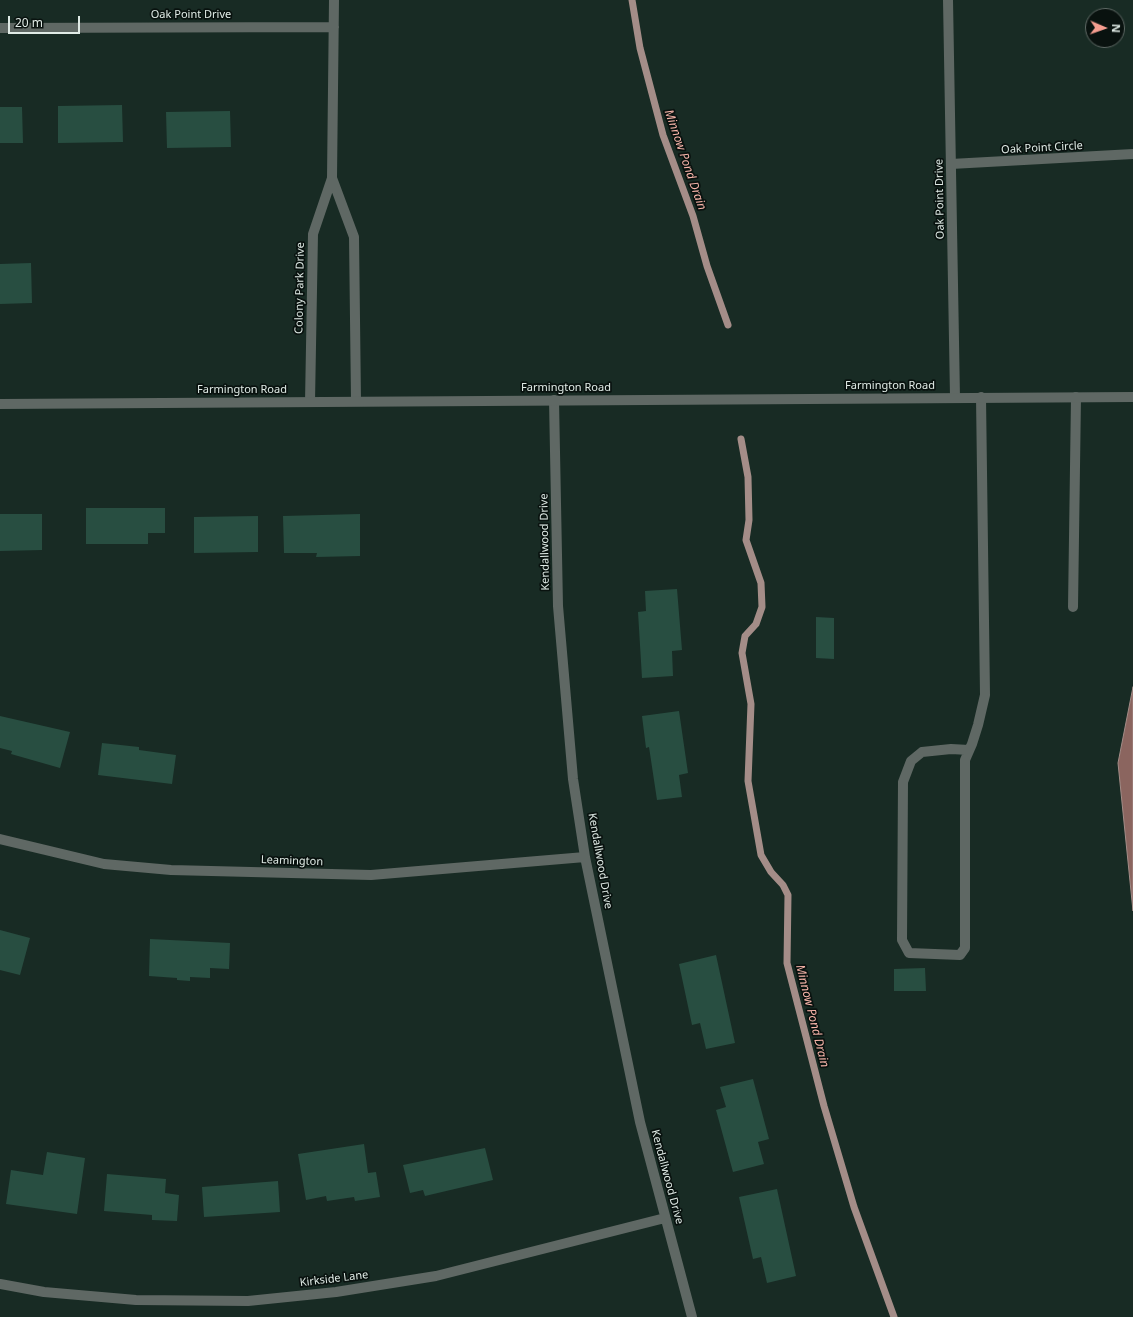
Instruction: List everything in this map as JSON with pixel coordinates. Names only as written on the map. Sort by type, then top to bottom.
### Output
[{"type":"street","name":"Colony Park Drive","points":[[310,402],[313,234],[332,178],[334,0]]},
{"type":"street","name":"Oak Point Drive","points":[[948,0],[955,397]]},
{"type":"street","name":"Oak Point Drive","points":[[0,28],[334,27]]},
{"type":"street","name":"Oak Point Circle","points":[[951,164],[1133,154]]},
{"type":"street","name":"Colony Park Drive","points":[[332,178],[354,237],[356,401]]},
{"type":"street","points":[[969,750],[951,749],[922,752],[911,761],[904,782],[902,940],[910,953],[960,955],[965,948],[965,760],[969,750],[978,725],[985,695],[981,397]]},
{"type":"street","points":[[1073,607],[1076,397]]},
{"type":"street","name":"Farmington Road","points":[[0,404],[1133,397]]},
{"type":"street","name":"Kendallwood Drive","points":[[554,400],[558,606],[573,779],[585,857],[640,1122],[692,1317]]},
{"type":"street","name":"Leamington","points":[[0,839],[104,864],[171,870],[371,875],[585,857]]},
{"type":"street","name":"Kirkside Lane","points":[[0,1284],[44,1292],[136,1300],[248,1301],[336,1292],[436,1276],[665,1218]]},
{"type":"shaded area","points":[[1133,687],[1133,911],[1118,763]]},
{"type":"building","points":[[122,105],[123,142],[58,143],[58,106]]},
{"type":"building","points":[[0,107],[22,107],[23,143],[0,143]]},
{"type":"building","points":[[230,111],[231,147],[167,148],[166,112]]},
{"type":"building","points":[[31,263],[32,303],[0,304],[0,264]]},
{"type":"building","points":[[86,508],[165,508],[165,533],[148,533],[148,544],[86,544]]},
{"type":"building","points":[[0,514],[42,514],[42,550],[0,551]]},
{"type":"building","points":[[360,514],[360,556],[316,557],[317,553],[284,553],[283,516]]},
{"type":"building","points":[[258,516],[258,552],[194,553],[194,517]]},
{"type":"building","points":[[677,589],[682,650],[672,651],[673,676],[642,678],[638,612],[646,611],[645,591]]},
{"type":"building","points":[[816,617],[834,618],[834,659],[816,658]]},
{"type":"building","points":[[679,711],[688,773],[679,775],[682,797],[657,800],[649,747],[646,748],[642,716]]},
{"type":"building","points":[[0,716],[70,732],[60,768],[11,754],[12,751],[0,748]]},
{"type":"building","points":[[102,743],[139,747],[139,750],[176,755],[172,784],[98,775]]},
{"type":"building","points":[[0,930],[30,938],[20,975],[0,970]]},
{"type":"building","points":[[150,939],[230,943],[229,969],[210,968],[210,978],[190,977],[190,981],[177,980],[177,978],[149,976]]},
{"type":"building","points":[[716,955],[735,1043],[706,1049],[700,1023],[692,1025],[679,964]]},
{"type":"building","points":[[925,968],[926,991],[894,991],[894,969]]},
{"type":"building","points":[[753,1079],[769,1139],[758,1142],[764,1164],[733,1172],[716,1110],[726,1107],[720,1087]]},
{"type":"building","points":[[364,1144],[368,1173],[376,1172],[380,1197],[355,1201],[354,1197],[327,1201],[326,1196],[306,1200],[298,1154]]},
{"type":"building","points":[[485,1148],[493,1180],[425,1196],[423,1190],[410,1193],[403,1165]]},
{"type":"building","points":[[47,1152],[85,1158],[77,1214],[6,1204],[11,1170],[43,1175]]},
{"type":"building","points":[[107,1174],[166,1179],[165,1193],[179,1195],[177,1221],[152,1220],[152,1215],[104,1211]]},
{"type":"building","points":[[278,1181],[280,1212],[204,1217],[202,1187]]},
{"type":"building","points":[[777,1189],[796,1276],[767,1283],[761,1257],[753,1259],[739,1197]]},
{"type":"waterway","name":"Minnow Pond Drain","points":[[632,0],[640,48],[663,135],[693,216],[707,266],[728,325]]},
{"type":"waterway","name":"Minnow Pond Drain","points":[[741,439],[748,477],[749,520],[746,540],[761,583],[762,607],[756,624],[745,636],[742,653],[751,704],[748,781],[761,855],[771,872],[783,885],[788,895],[787,963],[824,1106],[854,1207],[894,1317]]}]
